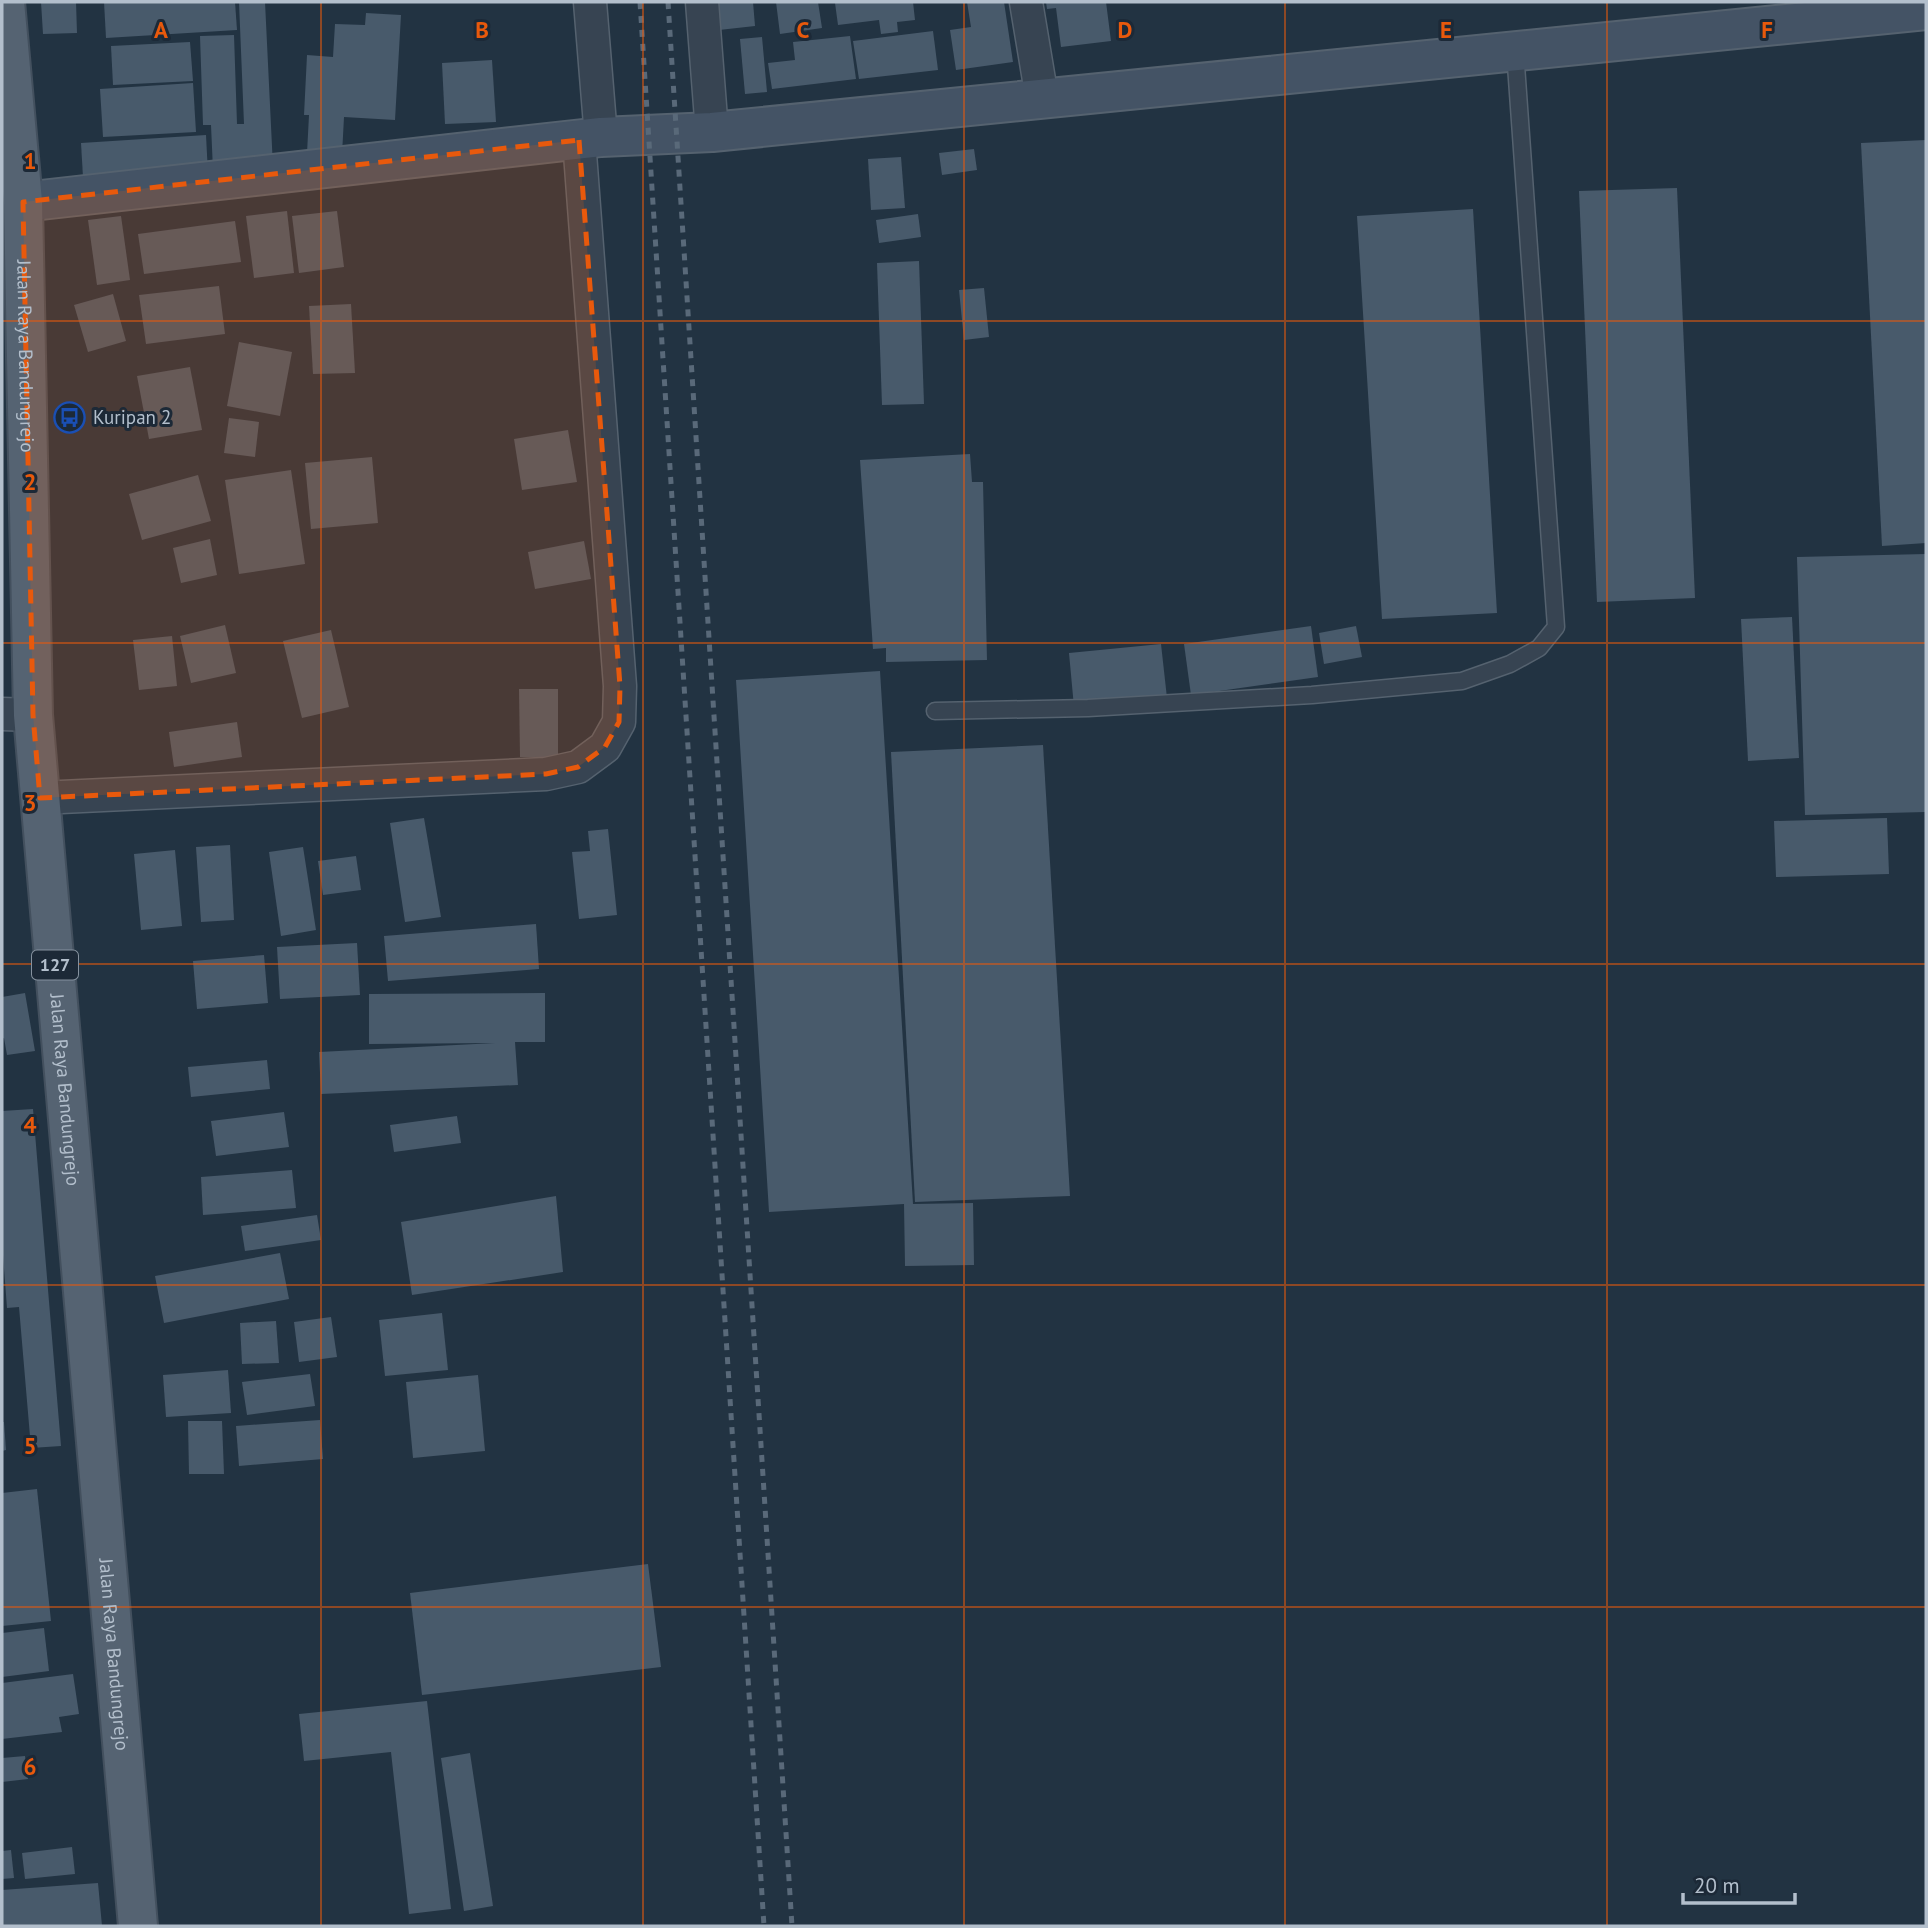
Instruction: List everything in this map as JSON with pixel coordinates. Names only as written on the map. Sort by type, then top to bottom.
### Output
[{"type":"main road","name":"Jalan Raya Bandungrejo","points":[[5,2],[23,202],[13,270],[17,715],[40,798],[138,1926]]},
{"type":"main road","points":[[23,202],[590,139],[712,132],[1926,10]]},
{"type":"street","points":[[40,798],[546,774],[578,767],[605,747],[619,722],[620,686],[590,139],[590,2]]},
{"type":"street","points":[[702,2],[712,132]]},
{"type":"street","points":[[1026,2],[1042,98]]},
{"type":"lane","points":[[1926,10],[1926,18]]},
{"type":"lane","points":[[935,711],[1088,708],[1312,695],[1462,681],[1510,664],[1539,648],[1556,627],[1515,51]]},
{"type":"highlighted area","points":[[579,140],[620,686],[619,722],[605,747],[578,767],[546,774],[40,798],[33,715],[23,202]]},
{"type":"building","points":[[41,2],[76,2],[77,33],[43,34]]},
{"type":"building","points":[[104,2],[235,2],[237,30],[106,38]]},
{"type":"building","points":[[239,2],[265,2],[273,167],[213,170],[211,125],[203,125],[200,36],[234,35],[237,124],[244,124]]},
{"type":"building","points":[[716,2],[753,2],[755,26],[719,30]]},
{"type":"building","points":[[776,2],[818,2],[822,28],[780,34]]},
{"type":"building","points":[[913,2],[915,20],[897,22],[898,32],[881,34],[879,20],[838,25],[835,3]]},
{"type":"building","points":[[967,2],[1004,2],[1013,62],[956,70],[950,30],[971,27]]},
{"type":"building","points":[[1046,2],[1106,2],[1111,41],[1061,47],[1056,8],[1047,9]]},
{"type":"building","points":[[366,13],[401,15],[395,120],[344,117],[342,155],[307,153],[309,115],[304,115],[307,55],[333,57],[335,24],[365,25]]},
{"type":"building","points":[[933,31],[938,70],[859,79],[853,41]]},
{"type":"building","points":[[850,36],[856,79],[772,89],[768,63],[795,60],[793,42]]},
{"type":"building","points":[[762,37],[767,92],[745,94],[740,39]]},
{"type":"building","points":[[190,42],[193,81],[113,85],[111,46]]},
{"type":"building","points":[[492,60],[496,122],[445,124],[442,63]]},
{"type":"building","points":[[193,83],[196,132],[103,137],[100,89]]},
{"type":"building","points":[[206,135],[208,174],[83,177],[81,143]]},
{"type":"building","points":[[1926,140],[1926,543],[1882,546],[1861,143]]},
{"type":"building","points":[[974,149],[977,170],[942,175],[939,153]]},
{"type":"building","points":[[901,157],[905,208],[871,210],[868,159]]},
{"type":"building","points":[[1677,188],[1695,598],[1597,602],[1579,191]]},
{"type":"building","points":[[1473,209],[1497,613],[1382,619],[1357,216]]},
{"type":"building","points":[[287,211],[294,273],[254,278],[246,216]]},
{"type":"building","points":[[337,211],[344,267],[299,273],[292,216]]},
{"type":"building","points":[[918,214],[921,237],[879,243],[876,220]]},
{"type":"building","points":[[121,216],[130,280],[97,285],[88,220]]},
{"type":"building","points":[[235,221],[241,262],[144,274],[138,234]]},
{"type":"building","points":[[919,261],[924,404],[882,405],[877,263]]},
{"type":"building","points":[[219,286],[225,334],[146,344],[139,295]]},
{"type":"building","points":[[984,288],[989,337],[964,340],[959,290]]},
{"type":"building","points":[[113,294],[126,341],[88,352],[74,305]]},
{"type":"building","points":[[351,304],[355,373],[313,374],[309,306]]},
{"type":"building","points":[[239,342],[292,352],[280,416],[227,406]]},
{"type":"building","points":[[190,367],[202,430],[149,439],[137,376]]},
{"type":"building","points":[[229,418],[259,422],[255,457],[224,453]]},
{"type":"building","points":[[568,430],[577,482],[522,490],[514,439]]},
{"type":"building","points":[[970,454],[972,482],[983,482],[987,660],[886,662],[886,648],[873,649],[860,460]]},
{"type":"building","points":[[372,457],[378,523],[311,529],[305,463]]},
{"type":"building","points":[[291,470],[305,564],[239,574],[225,480]]},
{"type":"building","points":[[198,475],[211,521],[142,540],[129,494]]},
{"type":"building","points":[[210,539],[217,575],[181,583],[173,548]]},
{"type":"building","points":[[584,541],[591,579],[535,589],[528,552]]},
{"type":"building","points":[[1926,554],[1926,812],[1805,815],[1797,557]]},
{"type":"building","points":[[1792,617],[1799,758],[1748,761],[1741,619]]},
{"type":"building","points":[[225,625],[236,673],[191,683],[180,636]]},
{"type":"building","points":[[1311,626],[1318,677],[1191,695],[1184,644]]},
{"type":"building","points":[[1356,626],[1362,657],[1324,664],[1319,633]]},
{"type":"building","points":[[331,630],[349,707],[302,718],[283,641]]},
{"type":"building","points":[[172,636],[177,686],[139,690],[133,640]]},
{"type":"building","points":[[1161,644],[1167,698],[1074,707],[1069,653]]},
{"type":"building","points":[[880,671],[913,1204],[973,1203],[974,1265],[905,1266],[904,1204],[769,1212],[736,680]]},
{"type":"building","points":[[519,689],[558,689],[558,758],[520,757]]},
{"type":"building","points":[[237,722],[242,757],[174,767],[169,732]]},
{"type":"building","points":[[1043,745],[1070,1196],[915,1202],[891,752]]},
{"type":"building","points":[[424,818],[441,917],[405,922],[390,823]]},
{"type":"building","points":[[1887,818],[1889,874],[1776,877],[1774,821]]},
{"type":"building","points":[[608,829],[617,915],[579,919],[572,852],[590,851],[588,831]]},
{"type":"building","points":[[230,845],[234,920],[201,922],[196,847]]},
{"type":"building","points":[[303,847],[316,930],[281,936],[269,852]]},
{"type":"building","points":[[175,850],[182,926],[141,930],[134,854]]},
{"type":"building","points":[[356,856],[361,890],[323,895],[318,861]]},
{"type":"building","points":[[536,924],[539,969],[388,981],[384,936]]},
{"type":"building","points":[[357,943],[360,995],[280,999],[277,947]]},
{"type":"building","points":[[264,955],[268,1003],[197,1009],[193,961]]},
{"type":"building","points":[[25,993],[35,1051],[7,1055],[4,1038],[2,1039],[2,997]]},
{"type":"building","points":[[545,993],[545,1042],[515,1042],[518,1085],[321,1094],[319,1052],[495,1043],[369,1044],[369,994]]},
{"type":"building","points":[[267,1060],[270,1089],[191,1097],[188,1067]]},
{"type":"building","points":[[33,1109],[61,1446],[31,1448],[19,1307],[7,1308],[2,1242],[2,1111]]},
{"type":"building","points":[[284,1112],[289,1147],[216,1156],[211,1121]]},
{"type":"building","points":[[457,1116],[461,1143],[394,1152],[390,1125]]},
{"type":"building","points":[[292,1170],[296,1208],[203,1215],[201,1177]]},
{"type":"building","points":[[556,1196],[563,1272],[412,1295],[401,1222]]},
{"type":"building","points":[[317,1215],[321,1240],[245,1251],[241,1226]]},
{"type":"building","points":[[280,1253],[289,1299],[164,1323],[155,1276]]},
{"type":"building","points":[[442,1313],[448,1370],[385,1376],[379,1320]]},
{"type":"building","points":[[331,1317],[337,1357],[299,1362],[294,1322]]},
{"type":"building","points":[[276,1321],[279,1363],[242,1364],[240,1323]]},
{"type":"building","points":[[228,1370],[231,1413],[166,1417],[163,1375]]},
{"type":"building","points":[[310,1374],[315,1406],[247,1415],[242,1382]]},
{"type":"building","points":[[478,1375],[485,1451],[413,1458],[406,1382]]},
{"type":"building","points":[[320,1420],[323,1459],[239,1466],[236,1426]]},
{"type":"building","points":[[188,1421],[222,1421],[224,1474],[189,1474]]},
{"type":"building","points":[[2,1422],[6,1450],[2,1451]]},
{"type":"building","points":[[37,1489],[51,1621],[2,1626],[2,1493]]},
{"type":"building","points":[[648,1564],[661,1667],[422,1695],[410,1593]]},
{"type":"building","points":[[44,1628],[49,1671],[2,1677],[2,1633]]},
{"type":"building","points":[[73,1674],[79,1714],[59,1717],[62,1732],[2,1739],[2,1683]]},
{"type":"building","points":[[427,1701],[451,1909],[409,1914],[391,1752],[304,1761],[299,1714]]},
{"type":"building","points":[[470,1753],[493,1906],[464,1911],[441,1758]]},
{"type":"building","points":[[25,1756],[28,1779],[2,1782],[2,1758]]},
{"type":"building","points":[[72,1847],[75,1874],[25,1879],[22,1853]]},
{"type":"building","points":[[11,1850],[14,1878],[2,1879],[2,1851]]},
{"type":"building","points":[[98,1883],[102,1926],[2,1926],[2,1890]]},
{"type":"railway","points":[[640,2],[764,1926]]},
{"type":"railway","points":[[668,2],[792,1926]]},
{"type":"place","name":"Kuripan 2","points":[[70,417]]}]
